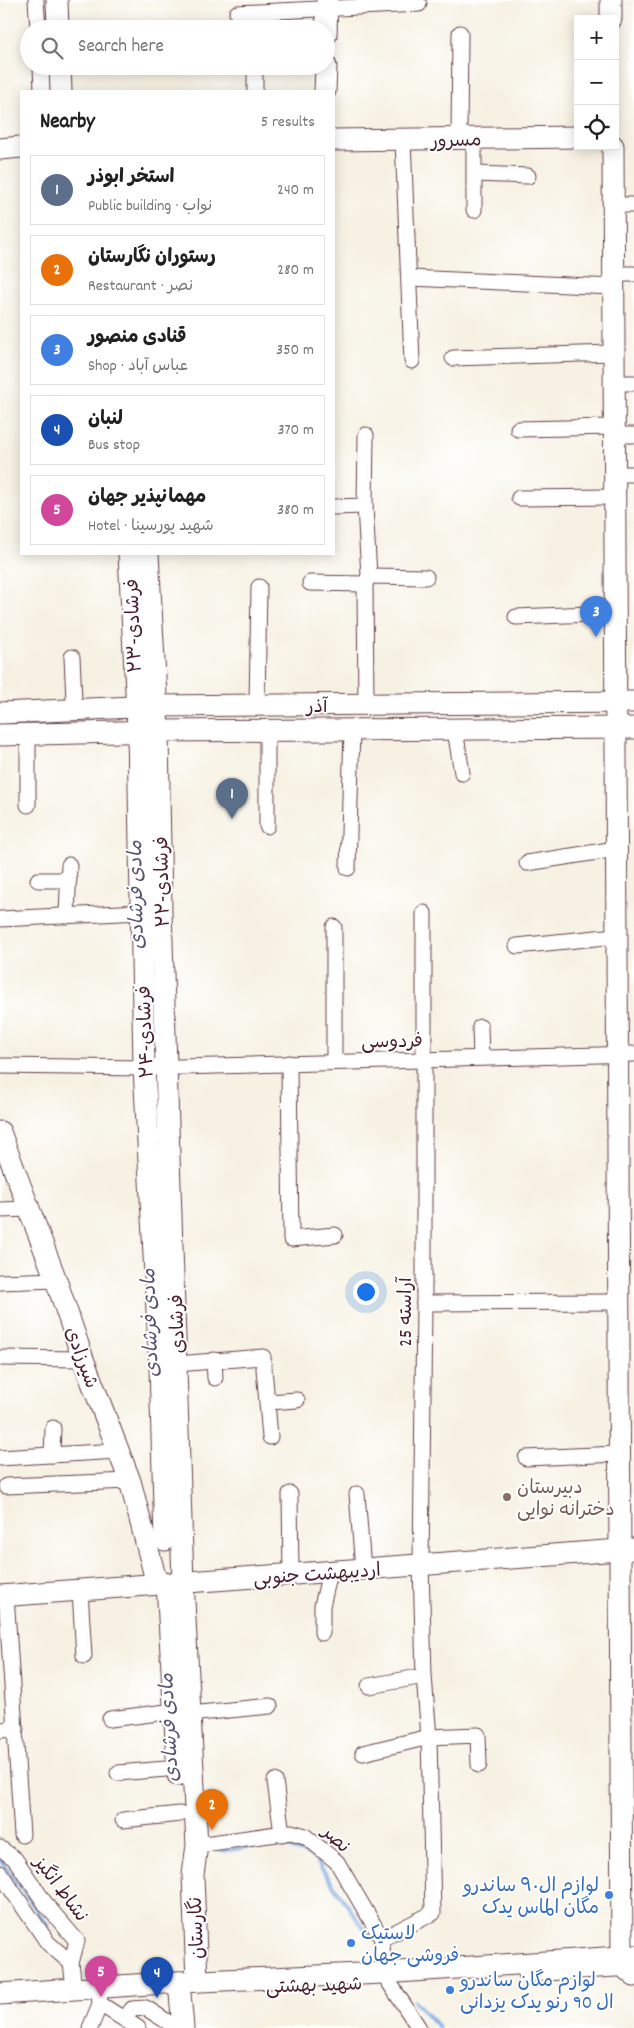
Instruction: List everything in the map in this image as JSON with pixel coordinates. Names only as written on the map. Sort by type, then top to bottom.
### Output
[{"type":"street","points":[[36,0],[37,20]]},
{"type":"street","points":[[57,0],[58,20]]},
{"type":"street","points":[[611,0],[611,15]]},
{"type":"street","points":[[326,20],[327,4]]},
{"type":"street","points":[[237,12],[327,4],[419,4]]},
{"type":"street","points":[[460,32],[467,138],[475,174],[474,210]]},
{"type":"street","points":[[41,75],[42,90]]},
{"type":"street","points":[[60,75],[61,90]]},
{"type":"street","points":[[255,75],[255,90]]},
{"type":"street","points":[[325,90],[326,75]]},
{"type":"street","name":"مسرور","points":[[335,140],[574,137]]},
{"type":"street","points":[[403,140],[412,361]]},
{"type":"street","points":[[0,149],[20,147]]},
{"type":"street","points":[[613,150],[613,383],[624,474],[614,497],[615,613],[624,702],[616,849],[616,936],[626,1055],[618,1302],[619,1454],[627,1550],[627,1966]]},
{"type":"street","points":[[475,174],[528,176]]},
{"type":"street","points":[[613,205],[634,205]]},
{"type":"street","points":[[410,278],[613,281],[634,274]]},
{"type":"street","points":[[453,358],[613,353]]},
{"type":"street","points":[[613,383],[634,383]]},
{"type":"street","points":[[518,430],[620,432]]},
{"type":"street","points":[[366,435],[366,700]]},
{"type":"street","points":[[519,498],[614,497]]},
{"type":"street","points":[[335,507],[365,506]]},
{"type":"street","name":"۲۳-فرشادی","points":[[129,555],[146,702]]},
{"type":"street","points":[[146,702],[148,555]]},
{"type":"street","points":[[310,583],[426,577]]},
{"type":"street","points":[[257,702],[259,587]]},
{"type":"street","points":[[516,617],[615,613]]},
{"type":"street","points":[[72,657],[74,700]]},
{"type":"street","name":"آذر","points":[[14,710],[74,700],[146,702],[366,700],[624,702]]},
{"type":"street","name":"آذر","points":[[0,704],[14,710],[146,702]]},
{"type":"street","name":"۲۴-فرشادی","points":[[146,702],[148,731],[141,912],[144,1068],[168,1365]]},
{"type":"street","name":"آذر","points":[[0,735],[148,731],[624,728]]},
{"type":"street","points":[[348,868],[352,730]]},
{"type":"street","points":[[455,730],[462,773]]},
{"type":"street","name":"۲۲-فرشادی","points":[[148,731],[166,1066]]},
{"type":"street","points":[[267,731],[268,826]]},
{"type":"street","points":[[28,734],[28,805]]},
{"type":"street","points":[[528,863],[616,849]]},
{"type":"street","points":[[38,880],[69,872],[68,916]]},
{"type":"street","points":[[0,919],[141,912]]},
{"type":"street","name":"آراسته 25","points":[[382,1939],[432,1913],[429,1737],[424,1676],[421,1565],[424,1303],[424,913]]},
{"type":"street","points":[[334,928],[334,1061]]},
{"type":"street","points":[[517,946],[616,936]]},
{"type":"street","points":[[480,1026],[481,1058]]},
{"type":"street","name":"فردوسی","points":[[144,1068],[334,1061],[626,1055]]},
{"type":"street","points":[[289,1063],[291,1239],[334,1235]]},
{"type":"street","points":[[0,1066],[144,1068]]},
{"type":"street","name":"فرشادی","points":[[166,1066],[169,1583]]},
{"type":"street","name":"شیرزادی","points":[[0,1132],[56,1280],[83,1358],[169,1583]]},
{"type":"street","points":[[0,1210],[28,1209]]},
{"type":"street","points":[[0,1282],[56,1280]]},
{"type":"street","points":[[424,1303],[618,1302]]},
{"type":"street","points":[[168,1365],[263,1357],[270,1437]]},
{"type":"street","points":[[0,1358],[83,1358]]},
{"type":"street","points":[[214,1360],[215,1378]]},
{"type":"street","name":"فرشادی","points":[[165,1540],[168,1365]]},
{"type":"street","points":[[268,1402],[297,1400]]},
{"type":"street","points":[[52,1455],[53,1428]]},
{"type":"street","points":[[0,1458],[118,1451]]},
{"type":"street","points":[[526,1458],[619,1454]]},
{"type":"street","points":[[6,1486],[130,1481]]},
{"type":"street","points":[[290,1494],[291,1575]]},
{"type":"street","points":[[357,1494],[363,1569]]},
{"type":"street","name":"اردیبهشت جنوبی","points":[[3,1595],[80,1591],[627,1550]]},
{"type":"street","points":[[322,1633],[322,1606],[330,1572]]},
{"type":"street","name":"نگارستان","points":[[169,1583],[197,1845],[185,1984],[184,2028]]},
{"type":"street","points":[[80,1591],[84,1656]]},
{"type":"street","points":[[3,1595],[7,1704],[16,1729],[22,1835]]},
{"type":"street","points":[[369,1686],[424,1676]]},
{"type":"street","points":[[110,1719],[270,1706]]},
{"type":"street","name":"نگارستان","points":[[182,1713],[178,1768],[180,1814],[183,1849],[193,1875]]},
{"type":"street","points":[[0,1730],[16,1729]]},
{"type":"street","points":[[363,1753],[429,1737],[478,1735],[479,1765]]},
{"type":"street","points":[[118,1773],[178,1768]]},
{"type":"street","points":[[275,1781],[282,1834]]},
{"type":"street","points":[[123,1820],[180,1814]]},
{"type":"street","name":"نصر","points":[[197,1845],[291,1832],[305,1836],[336,1862],[382,1939]]},
{"type":"street","name":"نشاط انگیز","points":[[0,1848],[15,1859],[47,1906],[77,1941],[72,1963],[74,1988]]},
{"type":"street","points":[[0,1873],[48,1943],[72,1963]]},
{"type":"street","points":[[382,1939],[386,1977],[419,2028]]},
{"type":"street","name":"شهید بهشتی","points":[[0,2002],[100,1995],[185,1984],[627,1966]]},
{"type":"street","name":"شهید بهشتی","points":[[0,1994],[74,1988],[100,1995]]},
{"type":"street","points":[[90,2028],[100,1995],[125,2019],[138,2028]]},
{"type":"street","points":[[125,2019],[132,2009],[146,2008],[177,2028]]},
{"type":"waterway","name":"مادی فرشادی","points":[[221,1851],[277,1843],[313,1856],[369,1936]]},
{"type":"waterway","points":[[0,1859],[48,1926]]},
{"type":"waterway","name":"مادی فرشادی","points":[[415,2001],[439,2028]]},
{"type":"place","name":"قنادی منصور","points":[[596,637]]},
{"type":"place","name":"استخر ابوذر","points":[[232,819]]},
{"type":"place","name":"دبیرستان دخترانه نوایی","points":[[507,1497]]},
{"type":"place","name":"رستوران نگارستان","points":[[212,1830]]},
{"type":"place","name":"لوازم ال۹۰ ساندرو مگان الماس یدک","points":[[609,1895]]},
{"type":"place","name":"لاستیک فروشی جهان","points":[[351,1943]]},
{"type":"place","name":"لوازم مگان ساندرو ال 90 رنو یدک یزدانی","points":[[450,1990]]},
{"type":"place","name":"مهمانپذیر جهان","points":[[101,1997]]},
{"type":"place","name":"لنبان","points":[[157,1998]]}]
